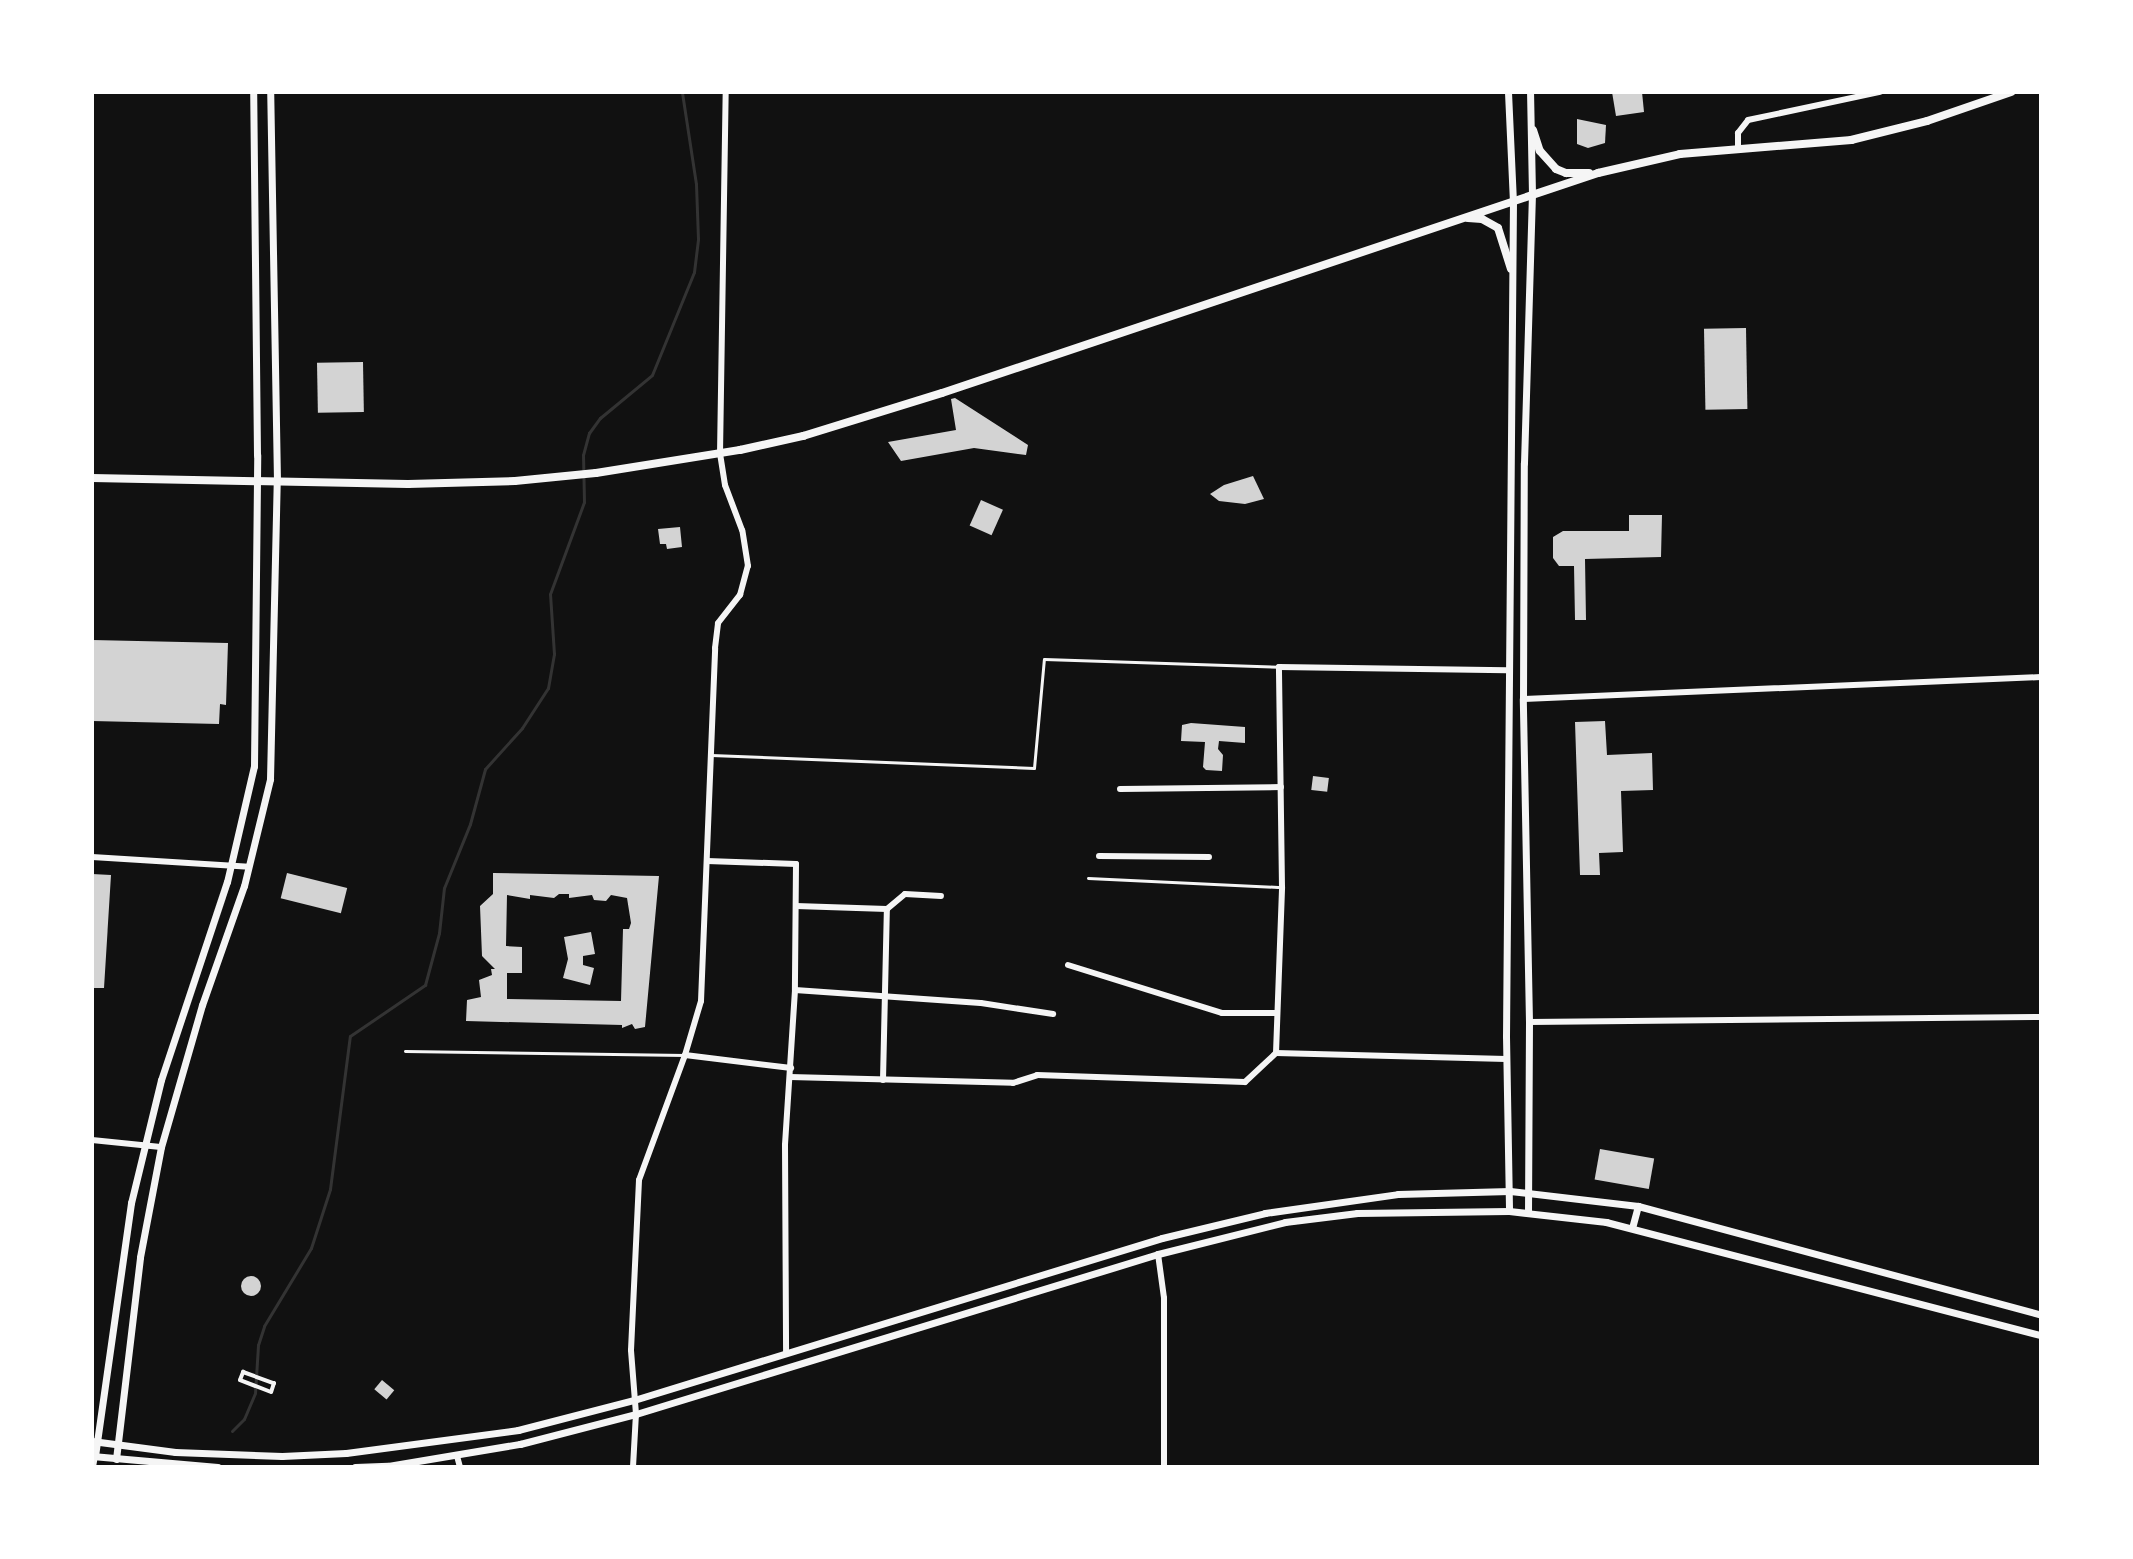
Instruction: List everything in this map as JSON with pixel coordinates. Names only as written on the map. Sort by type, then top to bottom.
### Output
[{"type":"main road","points":[[92,478],[422,484],[567,477],[720,454],[852,422],[1532,194],[1655,157],[1867,137],[2011,92]]},
{"type":"main road","points":[[1533,130],[1540,151],[1556,169],[1566,173],[1598,173]]},
{"type":"main road","points":[[1464,218],[1482,219],[1498,228],[1511,269]]},
{"type":"street","points":[[93,1467],[122,1256],[145,1144],[161,1080],[232,864],[254,766],[257,480],[253,92]]},
{"type":"street","points":[[116,1459],[140,1257],[161,1147],[202,1005],[249,867],[270,779],[277,481],[270,92]]},
{"type":"street","points":[[633,1467],[636,1414],[632,1322],[639,1180],[685,1055],[701,1001],[718,623],[740,595],[748,566],[742,530],[725,485],[720,454],[726,92]]},
{"type":"street","points":[[1508,92],[1513,201],[1507,670],[1506,1059],[1509,1211]]},
{"type":"street","points":[[1528,1213],[1529,1022],[1523,699],[1524,463],[1533,130],[1530,92]]},
{"type":"street","points":[[1738,150],[1738,133],[1748,120],[1880,92]]},
{"type":"street","points":[[1276,1053],[1282,887],[1279,667],[1507,670]]},
{"type":"street","points":[[1523,699],[2041,677]]},
{"type":"street","points":[[1120,789],[1281,787]]},
{"type":"street","points":[[1099,856],[1209,857]]},
{"type":"street","points":[[92,857],[249,867]]},
{"type":"street","points":[[707,861],[796,864],[795,990],[785,1145],[786,1353]]},
{"type":"street","points":[[796,906],[887,909],[905,894],[941,896]]},
{"type":"street","points":[[883,1080],[887,909]]},
{"type":"street","points":[[1068,965],[1222,1013],[1277,1013]]},
{"type":"street","points":[[795,990],[981,1003],[1053,1014]]},
{"type":"street","points":[[1529,1022],[2041,1017]]},
{"type":"street","points":[[790,1077],[1013,1083],[1037,1075],[1245,1082],[1276,1053],[1506,1059]]},
{"type":"street","points":[[685,1055],[791,1068]]},
{"type":"street","points":[[92,1140],[161,1147]]},
{"type":"street","points":[[95,1441],[234,1455],[346,1453],[518,1430],[634,1400],[1162,1238],[1265,1213],[1398,1194],[1510,1191],[1638,1206],[2041,1315]]},
{"type":"street","points":[[1632,1228],[1638,1206]]},
{"type":"street","points":[[355,1467],[457,1456],[520,1444],[636,1414],[1158,1254],[1317,1218],[1395,1211],[1509,1211],[1632,1228],[2041,1335]]},
{"type":"street","points":[[1158,1254],[1164,1298],[1164,1467]]},
{"type":"street","points":[[243,1372],[274,1383],[271,1392],[240,1380],[243,1372]]},
{"type":"street","points":[[94,1456],[218,1467]]},
{"type":"street","points":[[457,1456],[460,1467]]},
{"type":"lane","points":[[711,755],[1034,768],[1044,659],[1279,667]]},
{"type":"lane","points":[[1088,878],[1282,887]]},
{"type":"lane","points":[[405,1051],[685,1055]]},
{"type":"building","points":[[1612,92],[1642,92],[1644,112],[1616,116]]},
{"type":"building","points":[[1577,119],[1606,125],[1605,143],[1588,148],[1577,144]]},
{"type":"building","points":[[1746,328],[1747,409],[1705,410],[1704,329]]},
{"type":"building","points":[[363,362],[364,412],[318,413],[317,363]]},
{"type":"building","points":[[955,398],[1028,445],[1026,455],[974,448],[901,461],[888,442],[956,430],[951,399]]},
{"type":"building","points":[[1253,476],[1264,499],[1245,504],[1219,501],[1210,494],[1224,485]]},
{"type":"building","points":[[981,500],[1003,510],[992,535],[970,526]]},
{"type":"building","points":[[1629,515],[1662,515],[1661,557],[1585,559],[1586,620],[1575,620],[1574,566],[1559,566],[1553,558],[1553,537],[1563,531],[1629,531]]},
{"type":"building","points":[[680,527],[682,547],[667,549],[666,544],[660,544],[658,529]]},
{"type":"building","points":[[92,640],[228,643],[226,705],[220,704],[219,724],[92,721]]},
{"type":"building","points":[[1605,721],[1607,755],[1652,753],[1653,790],[1621,791],[1623,852],[1599,853],[1600,875],[1580,875],[1575,722]]},
{"type":"building","points":[[1182,725],[1245,727],[1245,743],[1219,741],[1218,749],[1223,755],[1222,771],[1206,770],[1203,767],[1205,742],[1181,741]]},
{"type":"building","points":[[1313,776],[1329,778],[1327,792],[1311,790]]},
{"type":"building","points":[[287,873],[347,888],[341,913],[281,898]]},
{"type":"building","points":[[493,873],[659,876],[645,1027],[635,1029],[632,1024],[622,1028],[622,1025],[466,1021],[467,1000],[481,997],[479,980],[492,975],[491,969],[495,969],[482,956],[480,906],[493,894]],"holes":[[[559,894],[569,894],[569,898],[592,895],[594,900],[606,901],[611,895],[627,898],[631,923],[629,929],[623,929],[621,1001],[507,999],[507,973],[522,973],[522,947],[506,946],[507,895],[530,899],[530,895],[554,898]]]},
{"type":"building","points":[[92,874],[111,875],[104,988],[92,988]]},
{"type":"building","points":[[591,932],[595,954],[583,956],[583,965],[594,968],[590,985],[563,978],[568,959],[564,937]]},
{"type":"building","points":[[1600,1149],[1654,1159],[1649,1189],[1595,1180]]},
{"type":"building","points":[[251,1276],[258,1279],[261,1286],[258,1293],[251,1296],[244,1293],[241,1286],[244,1279]]},
{"type":"building","points":[[382,1380],[394,1390],[387,1399],[374,1389]]},
{"type":"waterway","points":[[232,1431],[244,1419],[255,1393],[258,1345],[264,1326],[311,1248],[330,1189],[350,1036],[425,985],[439,933],[444,888],[470,824],[485,769],[522,728],[548,688],[554,654],[550,594],[584,502],[583,455],[589,433],[600,418],[652,375],[694,272],[698,239],[696,184],[682,92]]}]
